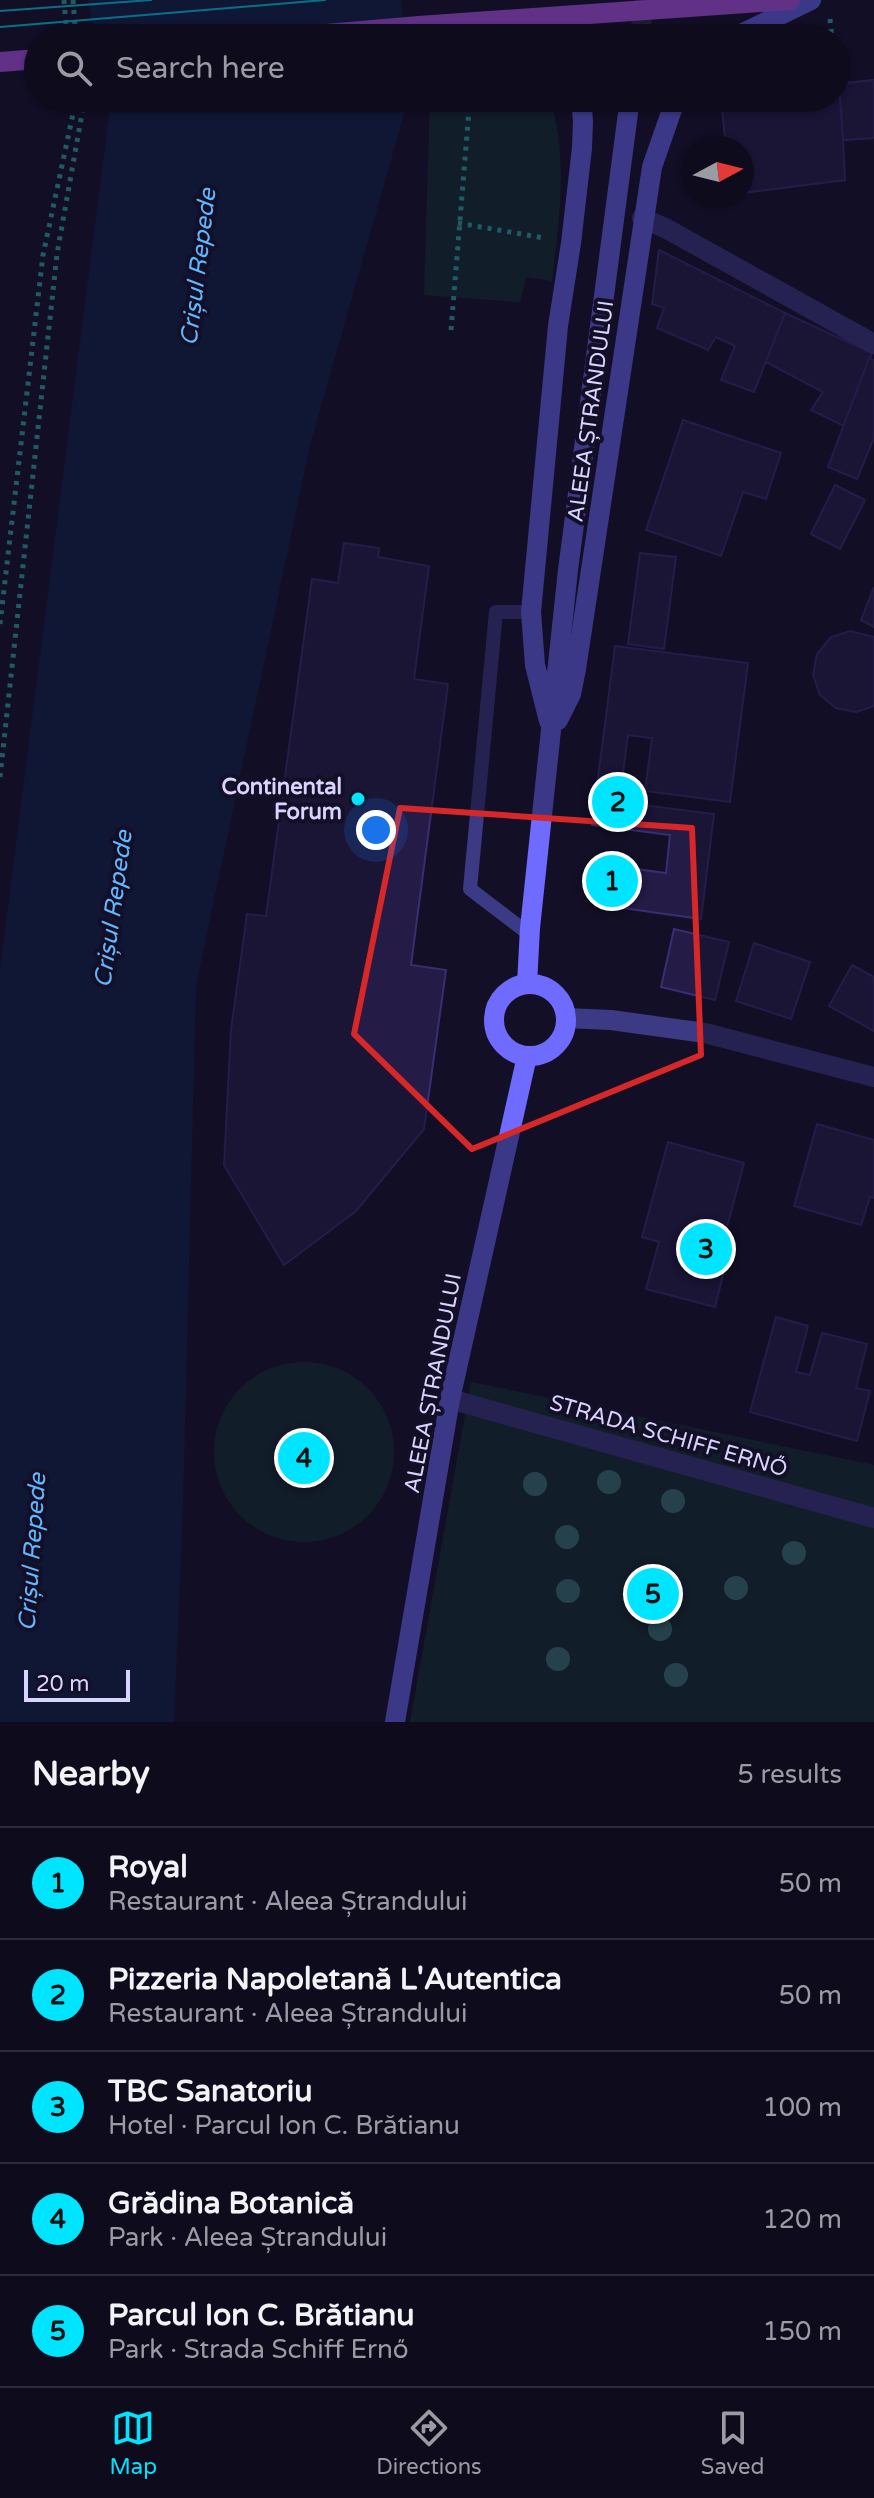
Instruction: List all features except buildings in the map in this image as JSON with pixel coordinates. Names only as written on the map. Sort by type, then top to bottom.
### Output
[{"type":"main road","points":[[448,24],[790,0]]},
{"type":"main road","points":[[2,63],[24,61]]},
{"type":"street","points":[[762,24],[811,0]]},
{"type":"street","name":"ALEEA ȘTRANDULUI","points":[[552,731],[535,665],[531,612],[558,326],[582,148],[582,112]]},
{"type":"street","points":[[552,731],[568,570],[628,112]]},
{"type":"street","name":"ALEEA ȘTRANDULUI","points":[[527,984],[529,934],[552,731],[571,694],[578,659],[642,218],[652,167],[670,112]]},
{"type":"street","points":[[642,218],[874,344]]},
{"type":"street","points":[[527,984],[539,985],[558,997],[566,1018],[560,1041],[544,1054],[527,1056],[505,1047],[494,1025],[499,1002],[516,987],[527,984]]},
{"type":"street","points":[[566,1018],[611,1020],[705,1033],[874,1077]]},
{"type":"street","name":"ALEEA ȘTRANDULUI","points":[[395,1722],[450,1399],[527,1056]]},
{"type":"street","name":"STRADA SCHIFF ERNŐ","points":[[450,1399],[874,1518]]},
{"type":"lane","points":[[529,934],[470,889],[496,612],[531,612]]},
{"type":"path","points":[[64,0],[66,24]]},
{"type":"path","points":[[73,0],[75,24]]},
{"type":"path","points":[[0,624],[43,255],[73,112]]},
{"type":"path","points":[[0,777],[57,254],[82,112]]},
{"type":"path","points":[[451,330],[469,112]]},
{"type":"path","points":[[458,223],[571,243]]},
{"type":"highlighted area","points":[[400,808],[692,828],[701,1055],[472,1149],[354,1034]]},
{"type":"green space","points":[[430,112],[553,112],[559,142],[561,188],[552,281],[526,277],[520,302],[424,295]]},
{"type":"green space","points":[[304,1362],[339,1369],[368,1388],[387,1417],[394,1452],[387,1487],[368,1516],[339,1535],[304,1542],[269,1535],[240,1516],[221,1487],[214,1452],[221,1417],[240,1388],[269,1369]]},
{"type":"green space","points":[[471,1382],[874,1465],[874,1722],[410,1722]]},
{"type":"water","points":[[88,0],[401,0],[402,24],[93,24]]},
{"type":"water","name":"Crișul Repede","points":[[109,112],[405,112],[310,445],[196,985],[183,1504],[174,1722],[0,1722],[0,970]]},
{"type":"tunnel","points":[[641,24],[645,0]]},
{"type":"tram line","points":[[0,11],[151,0]]},
{"type":"tram line","points":[[36,24],[325,0]]},
{"type":"tram line","points":[[0,27],[24,25]]},
{"type":"place","name":"Continental Forum","points":[[358,799]]},
{"type":"place","name":"Pizzeria Napoletană L'Autentica","points":[[618,802]]},
{"type":"place","name":"Royal","points":[[612,881]]},
{"type":"place","name":"TBC Sanatoriu","points":[[706,1249]]},
{"type":"place","name":"Grădina Botanică","points":[[304,1458]]},
{"type":"place","name":"Parcul Ion C. Brătianu","points":[[653,1594]]}]
